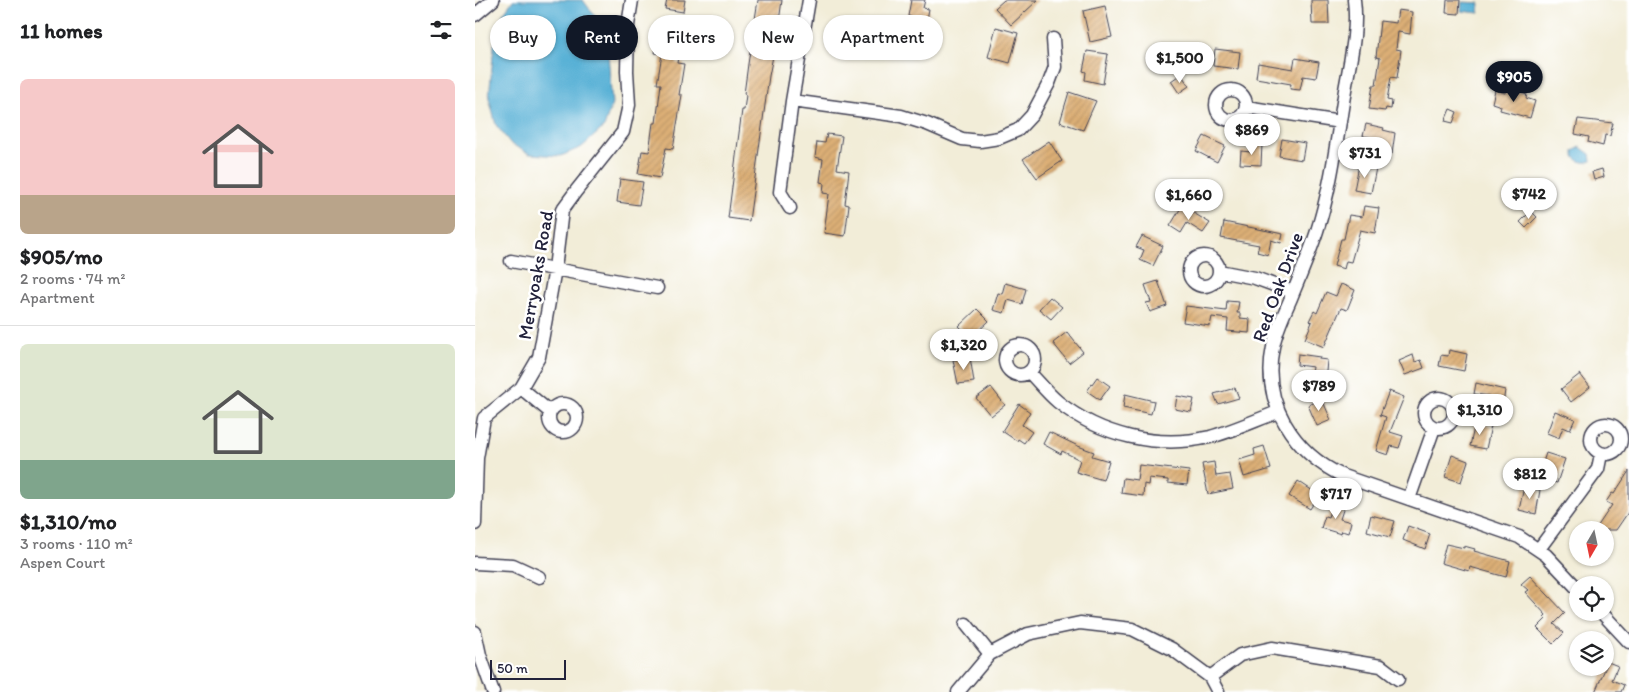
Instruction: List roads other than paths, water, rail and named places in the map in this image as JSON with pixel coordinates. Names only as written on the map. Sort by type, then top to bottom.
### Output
[{"type":"street","points":[[475,15],[493,0]]},
{"type":"street","name":"Merryoaks Road","points":[[475,524],[477,458],[484,418],[521,388],[539,357],[555,269],[562,210],[623,132],[629,105],[627,25],[632,0]]},
{"type":"street","points":[[790,208],[780,192],[792,101],[809,0]]},
{"type":"street","name":"Red Oak Drive","points":[[1354,0],[1355,29],[1332,172],[1323,212],[1310,251],[1276,334],[1271,358],[1271,382],[1278,412],[1298,444],[1324,466],[1343,476],[1510,534],[1539,549],[1569,580]]},
{"type":"street","points":[[792,101],[901,116],[927,124],[962,139],[980,141],[999,138],[1018,130],[1032,114],[1049,83],[1055,66],[1053,38]]},
{"type":"street","points":[[1246,108],[1340,122]]},
{"type":"street","points":[[511,261],[657,288]]},
{"type":"street","points":[[1219,271],[1255,278],[1293,292]]},
{"type":"street","points":[[1029,372],[1048,393],[1075,414],[1101,428],[1138,439],[1167,441],[1205,438],[1227,432],[1278,412]]},
{"type":"street","points":[[521,388],[550,412]]},
{"type":"street","points":[[1409,499],[1434,428]]},
{"type":"street","points":[[1539,549],[1598,469],[1601,454]]},
{"type":"street","points":[[475,562],[513,565],[539,577]]},
{"type":"street","points":[[1609,621],[1629,642]]},
{"type":"street","points":[[958,692],[990,654],[1028,634],[1080,623],[1132,629],[1171,650],[1211,677],[1218,692]]},
{"type":"street","points":[[966,624],[990,654]]},
{"type":"street","points":[[475,632],[480,655],[493,692]]},
{"type":"street","points":[[1211,677],[1240,655],[1272,648],[1381,666],[1398,679]]},
{"type":"water","points":[[513,0],[583,0],[594,15],[566,15],[566,60],[609,60],[612,104],[604,127],[582,147],[561,156],[530,154],[511,144],[496,125],[489,98],[493,60],[556,60],[556,15],[503,14]]},
{"type":"water","points":[[1462,2],[1480,3],[1479,13],[1461,11]]},
{"type":"water","points":[[1580,147],[1590,154],[1591,161],[1582,162],[1574,157],[1574,151]]}]
